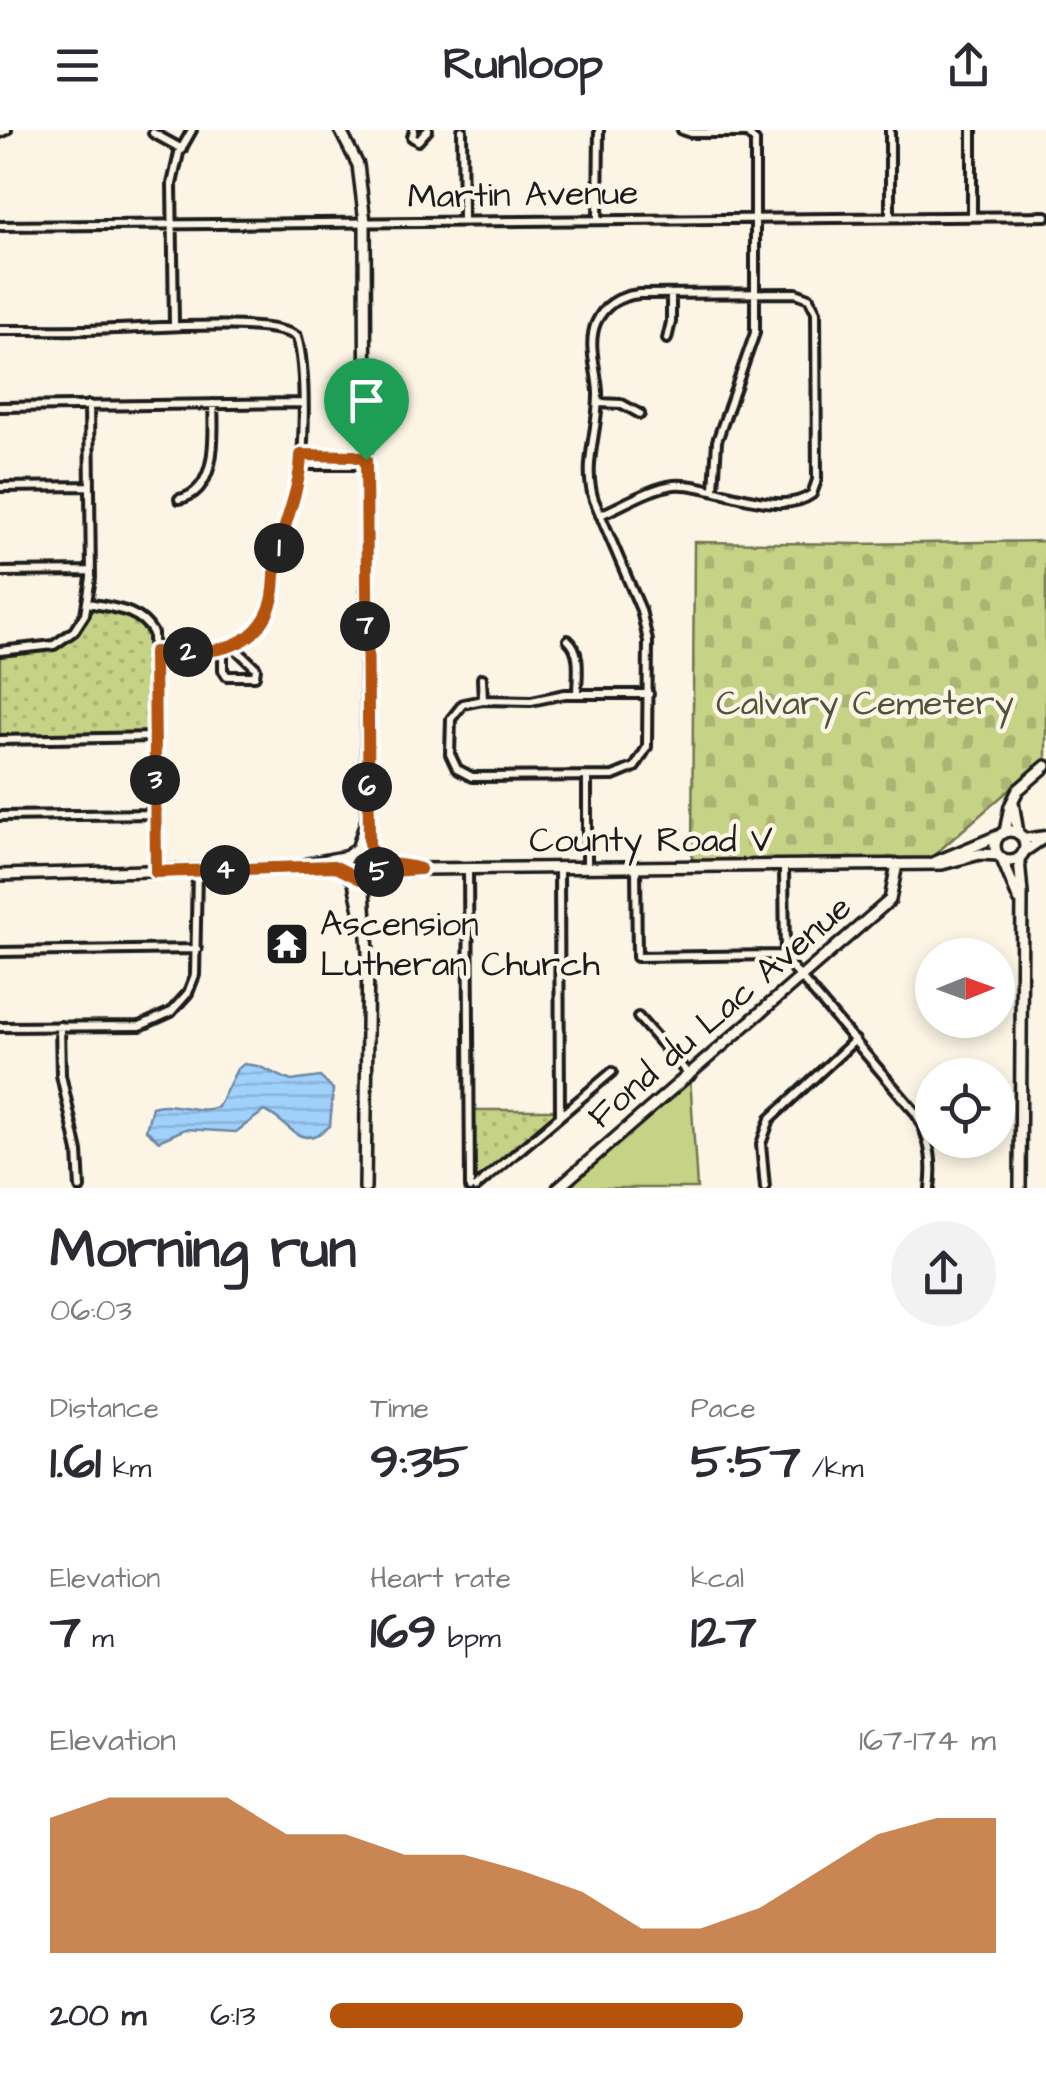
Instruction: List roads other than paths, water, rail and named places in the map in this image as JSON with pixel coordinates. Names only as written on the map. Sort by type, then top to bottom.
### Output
[{"type":"main road","points":[[342,131],[362,178],[365,222],[367,819],[373,856],[371,876],[364,891],[368,952],[365,1188]]},
{"type":"main road","points":[[1021,907],[995,844],[1018,790],[1046,766]]},
{"type":"main road","points":[[1013,802],[1022,855],[1020,1188]]},
{"type":"main road","points":[[294,868],[348,856],[357,849],[367,819]]},
{"type":"main road","points":[[931,864],[1002,834],[1021,836]]},
{"type":"main road","points":[[357,849],[420,869]]},
{"type":"main road","points":[[931,864],[980,854],[1010,861],[1022,855]]},
{"type":"main road","points":[[348,856],[368,952]]},
{"type":"main road","name":"Fond du Lac Avenue","points":[[558,1188],[890,900],[897,864]]},
{"type":"main road","name":"County Road V","points":[[350,874],[371,876],[468,868],[931,864]]},
{"type":"main road","points":[[0,875],[334,866],[350,874]]},
{"type":"street","points":[[0,133],[7,130]]},
{"type":"street","points":[[174,324],[173,176],[192,130]]},
{"type":"street","points":[[414,130],[412,138],[418,140],[428,130]]},
{"type":"street","points":[[462,130],[463,220]]},
{"type":"street","points":[[598,130],[598,219]]},
{"type":"street","points":[[682,130],[743,133],[755,142],[753,346],[717,441],[714,488]]},
{"type":"street","points":[[890,130],[890,217]]},
{"type":"street","points":[[972,130],[972,217]]},
{"type":"street","points":[[153,133],[182,149]]},
{"type":"street","name":"Martin Avenue","points":[[0,226],[1046,216]]},
{"type":"street","points":[[600,515],[670,486],[714,488],[746,500],[797,501],[810,496],[816,485],[816,308],[810,298],[801,294],[756,293],[624,297],[611,304],[599,318],[592,341],[598,403],[588,474],[600,515],[645,623],[649,694],[648,743],[640,761],[621,775],[472,777],[460,772],[450,754],[452,717],[461,705],[577,694],[649,694]]},
{"type":"street","points":[[667,339],[670,294]]},
{"type":"street","points":[[0,330],[118,329],[174,324],[280,329],[297,338],[302,362],[300,465],[278,553],[270,606],[254,632],[223,650],[154,652]]},
{"type":"street","points":[[0,407],[302,403]]},
{"type":"street","points":[[598,403],[622,404],[640,414]]},
{"type":"street","points":[[179,499],[193,494],[208,471],[213,404]]},
{"type":"street","points":[[0,651],[60,642],[79,626],[88,603],[90,406]]},
{"type":"street","points":[[301,455],[354,456],[366,460]]},
{"type":"street","points":[[300,465],[354,465],[366,460]]},
{"type":"street","points":[[0,487],[90,486]]},
{"type":"street","points":[[0,572],[91,571]]},
{"type":"street","points":[[88,603],[132,613],[153,633],[156,872]]},
{"type":"street","points":[[568,640],[576,646],[577,694]]},
{"type":"street","points":[[223,650],[226,675],[254,676],[255,667],[233,646]]},
{"type":"street","points":[[482,678],[483,700]]},
{"type":"street","points":[[0,740],[155,737]]},
{"type":"street","points":[[587,868],[588,777]]},
{"type":"street","points":[[0,816],[156,814]]},
{"type":"street","points":[[1021,836],[1046,836]]},
{"type":"street","points":[[1022,855],[1046,836]]},
{"type":"street","points":[[784,866],[784,955],[922,1124],[932,1164],[930,1188]]},
{"type":"street","points":[[636,867],[636,957],[784,955]]},
{"type":"street","points":[[468,868],[473,1188]]},
{"type":"street","points":[[559,868],[560,1116]]},
{"type":"street","points":[[0,1028],[140,1026],[164,1017],[183,1000],[192,985],[197,949],[197,871]]},
{"type":"street","points":[[0,952],[197,949]]},
{"type":"street","points":[[638,1017],[690,1076]]},
{"type":"street","points":[[60,1026],[61,1075],[78,1152],[80,1188]]},
{"type":"street","points":[[765,1188],[761,1144],[770,1118],[855,1040]]},
{"type":"street","points":[[473,1188],[612,1072]]},
{"type":"water","points":[[244,1064],[291,1081],[320,1077],[333,1089],[330,1126],[319,1134],[302,1136],[264,1111],[236,1132],[185,1129],[159,1141],[146,1130],[152,1107],[218,1107],[237,1069]]},
{"type":"place","name":"Ascension Lutheran Church","points":[[287,944]]},
{"type":"park label","name":"Calvary Cemetery","points":[[865,703]]}]
